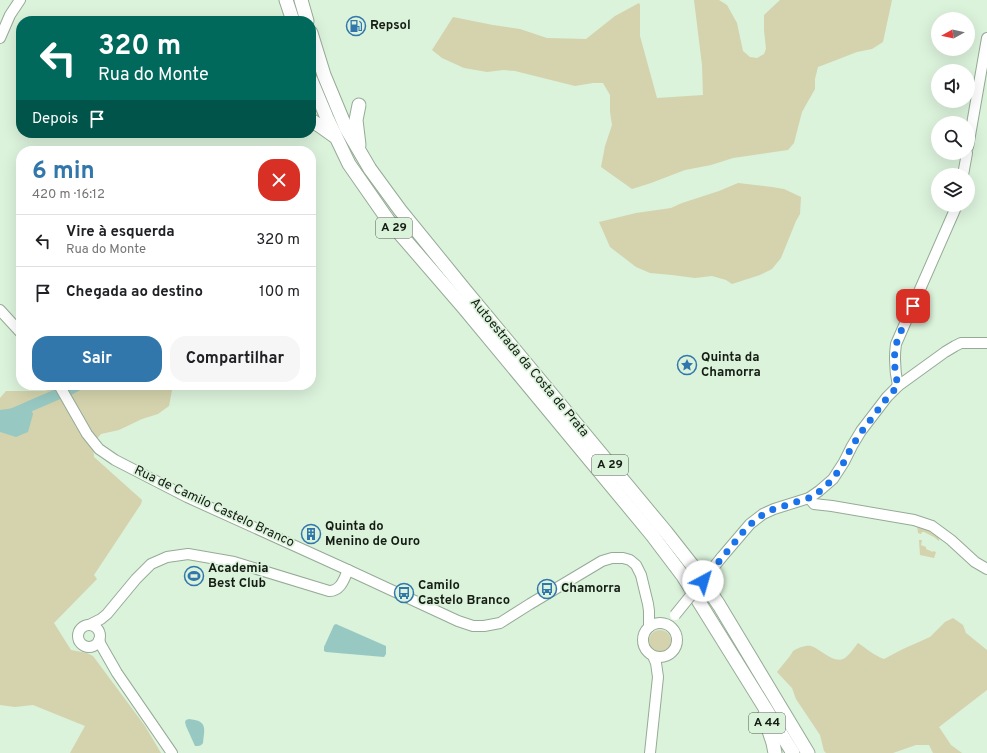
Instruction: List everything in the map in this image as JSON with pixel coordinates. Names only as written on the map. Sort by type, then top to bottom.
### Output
[{"type":"highway","points":[[286,0],[291,16]]},
{"type":"highway","points":[[301,0],[306,16]]},
{"type":"highway","name":"Autoestrada da Costa de Prata","points":[[316,49],[324,75],[346,128],[370,169],[400,210],[465,290],[692,565],[719,605],[808,753]]},
{"type":"highway","name":"Autoestrada da Costa de Prata","points":[[316,92],[349,164],[388,220],[464,308],[673,562],[705,610],[793,753]]},
{"type":"highway","points":[[359,105],[356,120],[360,153]]},
{"type":"highway","points":[[316,123],[336,138]]},
{"type":"highway","name":"A 44","points":[[757,693],[771,735],[775,753]]},
{"type":"main road","points":[[0,38],[10,15],[20,0]]},
{"type":"main road","points":[[973,116],[987,38]]},
{"type":"main road","points":[[898,386],[895,368],[896,344],[954,212]]},
{"type":"main road","points":[[0,310],[16,328]]},
{"type":"main road","points":[[660,623],[670,626],[676,634],[677,639],[677,644],[672,653],[663,657],[653,656],[648,653],[643,643],[645,632],[653,624],[660,623],[675,615],[750,524],[774,509],[809,498],[820,491],[833,479],[862,431],[898,386],[944,352],[961,343],[987,343]]},
{"type":"main road","name":"Rua de Camilo Castelo Branco","points":[[62,390],[86,434],[99,449],[115,460],[187,498],[458,621],[473,626],[484,626],[500,623],[602,561],[612,558],[623,558],[630,560],[636,565],[641,575],[649,611],[648,628]]},
{"type":"main road","points":[[809,498],[814,504],[914,520],[932,526],[951,540],[975,562],[987,569]]},
{"type":"main road","points":[[117,673],[89,647],[81,644],[78,638],[80,629],[101,619],[107,614],[136,579],[151,564],[167,556],[188,554],[234,562],[329,591],[333,591],[340,586],[348,570]]},
{"type":"main road","name":"Rua de Camilo Castelo Branco","points":[[649,611],[654,619],[660,623]]},
{"type":"main road","points":[[89,647],[94,645],[99,636],[107,614]]},
{"type":"main road","points":[[673,629],[675,615]]},
{"type":"main road","points":[[89,625],[95,628],[117,673],[172,753]]},
{"type":"main road","points":[[650,753],[658,677],[656,663],[653,656]]},
{"type":"main road","points":[[658,677],[667,656]]},
{"type":"green space","points":[[694,0],[719,0],[727,5],[737,23],[743,51],[750,57],[757,58],[764,54],[766,49],[764,15],[780,0],[892,0],[883,42],[872,49],[857,52],[818,67],[815,79],[815,89],[802,112],[794,143],[788,150],[733,158],[711,165],[685,170],[632,189],[601,167],[605,146],[612,125],[610,95],[603,83],[575,86],[515,71],[503,70],[487,72],[464,68],[442,58],[432,50],[453,17],[520,29],[547,38],[586,39],[615,16],[639,3],[640,36],[657,98],[703,95],[702,65]]},
{"type":"green space","points":[[738,183],[784,189],[801,197],[800,214],[781,258],[772,269],[760,275],[732,284],[726,280],[712,276],[695,278],[650,273],[636,267],[610,247],[599,222],[636,213],[671,208]]},
{"type":"green space","points":[[172,390],[169,406],[158,414],[142,419],[119,430],[101,434],[93,443],[94,457],[142,500],[141,504],[94,575],[97,579],[54,623],[71,650],[87,653],[93,656],[145,726],[161,753],[70,753],[85,726],[33,705],[15,707],[0,705],[0,398],[6,391]]},
{"type":"green space","points":[[917,525],[931,531],[939,537],[939,541],[924,532],[921,534],[918,533]]},
{"type":"green space","points":[[919,540],[922,540],[921,545],[926,547],[926,549],[936,552],[934,558],[920,555]]},
{"type":"green space","points":[[953,618],[963,625],[966,633],[987,650],[987,690],[939,727],[951,745],[962,753],[933,753],[929,745],[916,745],[893,753],[826,753],[824,751],[820,735],[796,699],[792,688],[777,672],[793,651],[802,647],[811,646],[836,660],[841,660],[852,651],[858,643],[884,659],[930,637],[945,622]]},
{"type":"green space","points":[[660,630],[668,633],[671,641],[668,649],[660,652],[652,649],[649,641],[652,633]]},
{"type":"water","points":[[30,406],[33,414],[28,432],[16,437],[0,432],[0,410]]},
{"type":"water","points":[[336,624],[386,646],[386,654],[384,657],[324,651],[324,647],[334,625]]},
{"type":"water","points":[[189,719],[199,721],[204,726],[203,743],[199,746],[195,746],[186,726],[185,722]]},
{"type":"waterway","points":[[0,416],[5,417],[58,394]]},
{"type":"place","name":"Repsol","points":[[356,26]]},
{"type":"place","name":"Quinta da Chamorra","points":[[687,365]]},
{"type":"place","name":"Quinta do Menino de Ouro","points":[[311,534]]},
{"type":"place","name":"Academia Best Club","points":[[194,576]]},
{"type":"place","name":"Chamorra","points":[[547,589]]},
{"type":"place","name":"Camilo Castelo Branco","points":[[404,593]]},
{"type":"route","points":[[703,581],[750,524],[774,509],[809,498],[820,491],[833,479],[862,431],[898,386],[895,368],[896,344],[913,306]]}]
